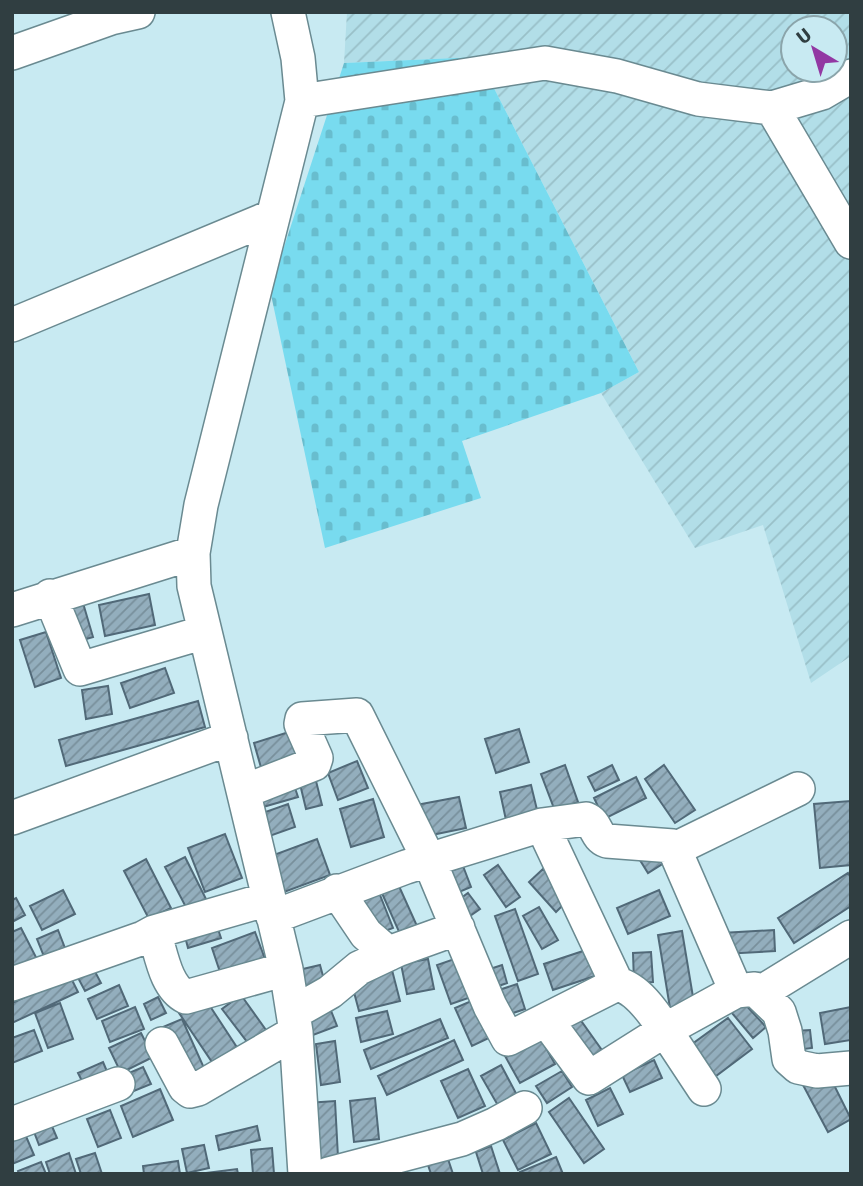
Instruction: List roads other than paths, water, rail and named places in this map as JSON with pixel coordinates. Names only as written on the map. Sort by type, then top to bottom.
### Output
[{"type":"street","points":[[12,53],[111,18],[138,12]]},
{"type":"street","points":[[288,12],[298,58],[302,101],[201,505],[193,553],[194,586],[286,969],[295,1022],[305,1174]]},
{"type":"street","points":[[302,101],[545,63],[617,76],[698,99],[772,108],[822,93],[851,76]]},
{"type":"street","points":[[772,108],[851,243]]},
{"type":"street","points":[[12,325],[271,218]]},
{"type":"street","points":[[12,610],[193,553]]},
{"type":"street","points":[[50,596],[80,669],[205,632]]},
{"type":"street","points":[[245,791],[314,764],[316,758],[301,724],[302,719],[357,715],[429,860],[490,1006],[508,1040],[617,984],[622,985],[640,999],[665,1030],[704,1089]]},
{"type":"street","points":[[12,818],[232,738]]},
{"type":"street","points":[[675,849],[799,789]]},
{"type":"street","points":[[13,983],[154,932],[337,891],[542,825],[586,819],[594,825],[599,837],[607,841],[670,845],[675,849],[748,992],[779,1012],[789,1059],[798,1068],[817,1071],[851,1068]]},
{"type":"street","points":[[542,825],[617,984]]},
{"type":"street","points":[[337,891],[366,934],[389,954]]},
{"type":"street","points":[[162,1044],[185,1087],[190,1091],[198,1089],[295,1022],[350,973],[389,954],[458,928]]},
{"type":"street","points":[[154,932],[172,986],[178,994],[186,997],[286,969]]},
{"type":"street","points":[[547,1021],[589,1078],[665,1030],[748,992],[851,937]]},
{"type":"street","points":[[12,1124],[118,1084]]},
{"type":"street","points":[[329,1174],[462,1139],[524,1108]]}]
